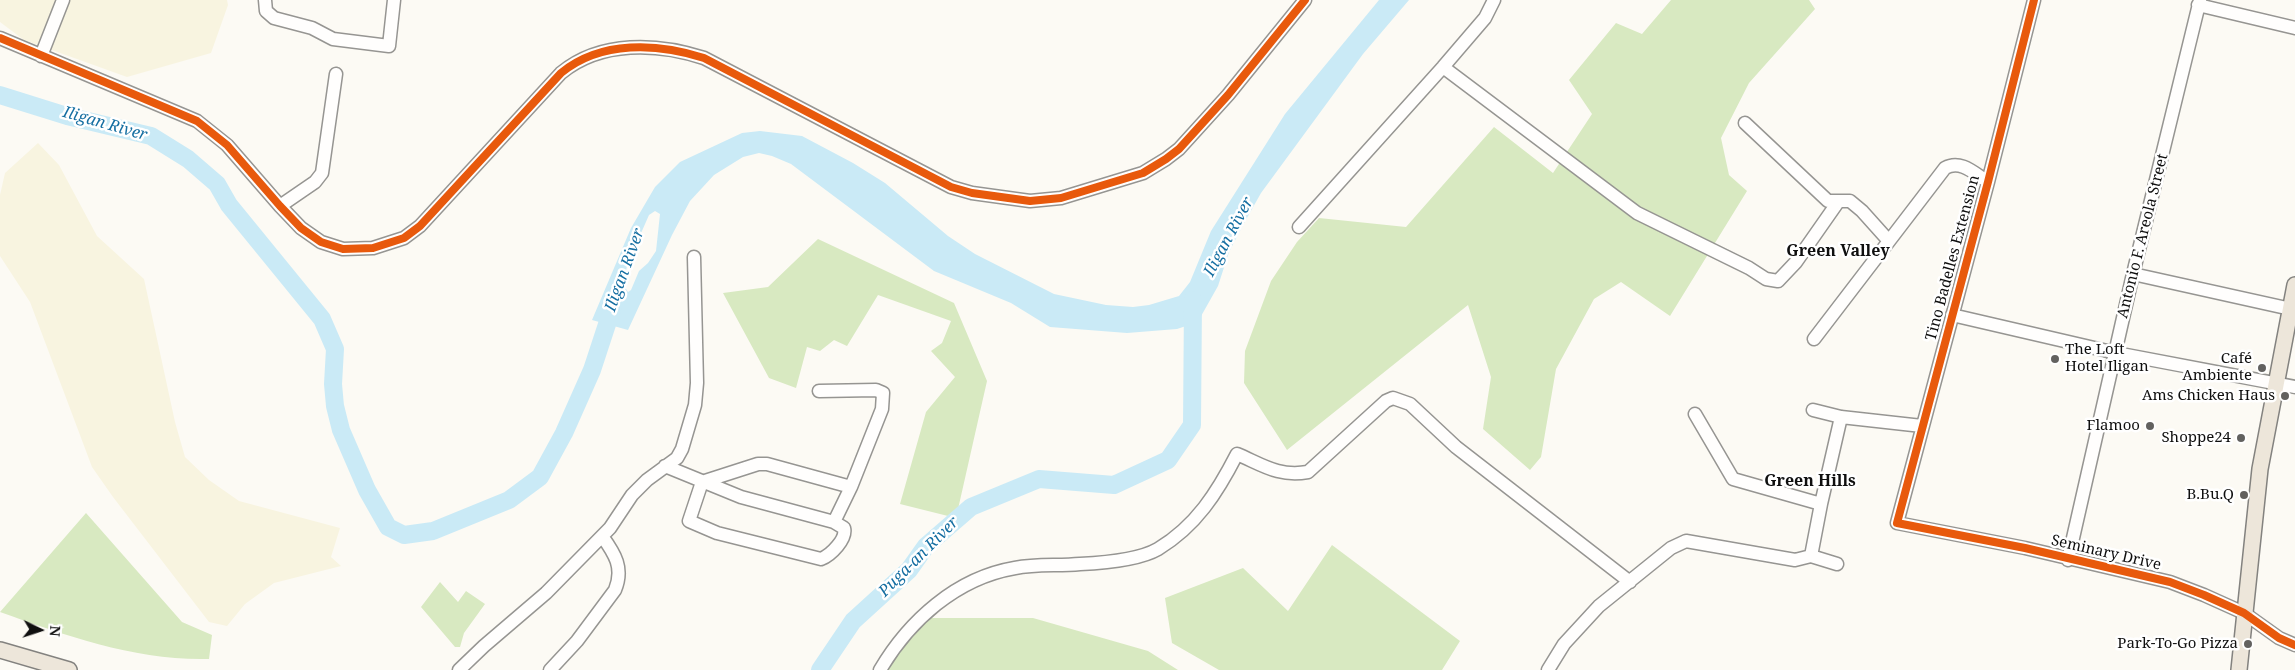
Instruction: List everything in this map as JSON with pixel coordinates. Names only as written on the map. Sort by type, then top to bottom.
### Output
[{"type":"main road","points":[[2239,670],[2256,501],[2275,383],[2292,310],[2295,285]]},
{"type":"main road","points":[[0,650],[69,670]]},
{"type":"street","points":[[41,56],[63,0]]},
{"type":"street","points":[[265,0],[268,15],[274,18],[312,28],[333,39],[389,46],[394,0]]},
{"type":"street","points":[[0,38],[197,121],[227,145],[301,228],[321,242],[343,249],[374,248],[404,238],[420,226],[571,64],[606,51],[628,47],[654,47],[676,50],[704,58],[951,187],[972,194],[1030,201],[1061,198],[1143,173],[1166,159],[1228,95],[1305,0]]},
{"type":"street","points":[[1299,227],[1443,67],[1485,18],[1494,0]]},
{"type":"street","name":"Tino Badelles Extension","points":[[1897,523],[1988,182],[2034,0]]},
{"type":"street","points":[[2199,3],[2295,28]]},
{"type":"street","name":"Antonio F. Areola Street","points":[[2068,560],[2133,274],[2199,3]]},
{"type":"street","points":[[1443,67],[1637,213],[1749,268],[1766,279],[1778,281],[1796,262],[1838,202]]},
{"type":"street","points":[[280,206],[315,182],[322,173],[336,74]]},
{"type":"street","points":[[1745,123],[1828,201],[1850,201],[1888,240]]},
{"type":"street","points":[[1814,339],[1945,168],[1951,165],[1963,166],[1988,182]]},
{"type":"street","points":[[459,670],[546,593],[602,536],[632,495],[652,475],[676,458],[682,448],[695,405],[697,384],[694,257]]},
{"type":"street","points":[[2133,274],[2292,310]]},
{"type":"street","points":[[1952,314],[2116,352],[2295,388]]},
{"type":"street","points":[[819,391],[876,390],[883,394],[882,409],[851,487],[834,522]]},
{"type":"street","points":[[880,670],[903,635],[916,620],[937,603],[965,586],[989,575],[1015,568],[1111,562],[1156,550],[1186,528],[1219,489],[1237,454],[1278,472],[1292,475],[1308,472],[1386,401],[1393,398],[1402,399],[1410,404],[1456,447],[1630,582]]},
{"type":"street","points":[[1813,410],[1841,417],[1922,426]]},
{"type":"street","points":[[1695,414],[1732,479],[1821,504]]},
{"type":"street","points":[[1811,556],[1841,417]]},
{"type":"street","points":[[702,482],[758,464],[767,464],[851,487]]},
{"type":"street","points":[[665,466],[741,497],[834,522],[844,528],[845,536],[821,559],[717,534],[689,522],[702,482]]},
{"type":"street","name":"Seminary Drive","points":[[1897,523],[2025,548],[2068,560],[2170,582],[2204,595],[2244,614],[2279,638],[2295,645]]},
{"type":"street","points":[[550,670],[577,641],[606,605],[618,582],[619,565],[616,556],[602,536]]},
{"type":"street","points":[[1548,670],[1564,644],[1599,606],[1671,548],[1686,542],[1795,560],[1811,556],[1837,564]]},
{"type":"shaded area","points":[[0,0],[227,0],[228,5],[211,53],[127,77],[24,40],[0,22]]},
{"type":"shaded area","points":[[38,143],[59,165],[97,236],[144,279],[175,422],[185,457],[209,480],[239,501],[340,528],[331,557],[341,566],[274,583],[245,604],[227,626],[209,622],[113,497],[92,467],[30,302],[0,256],[0,195],[5,173]]},
{"type":"green space","points":[[1671,0],[1809,0],[1815,9],[1749,83],[1721,138],[1729,175],[1747,191],[1670,316],[1621,282],[1594,299],[1556,369],[1541,457],[1530,470],[1483,429],[1491,377],[1468,305],[1287,450],[1244,383],[1245,351],[1271,281],[1297,242],[1319,218],[1406,227],[1494,127],[1553,173],[1592,114],[1569,80],[1616,23],[1642,34]]},
{"type":"green space","points":[[818,239],[954,303],[987,381],[956,518],[900,504],[926,412],[955,377],[931,351],[942,343],[951,321],[878,295],[847,346],[834,340],[820,351],[807,347],[796,388],[769,378],[723,293],[768,287]]},
{"type":"green space","points":[[86,513],[182,622],[212,635],[209,659],[182,659],[129,651],[77,638],[0,612]]},
{"type":"green space","points":[[1332,545],[1460,641],[1442,670],[1219,670],[1172,643],[1165,598],[1243,568],[1288,611]]},
{"type":"green space","points":[[440,582],[458,602],[466,591],[485,604],[464,633],[460,647],[455,647],[421,607]]},
{"type":"green space","points":[[917,618],[1033,618],[1148,651],[1178,670],[875,670]]},
{"type":"water","points":[[1379,0],[1409,0],[1363,54],[1261,193],[1229,252],[1218,286],[1200,318],[1189,325],[1177,329],[1127,333],[1050,327],[1011,303],[934,271],[791,164],[759,153],[743,157],[714,175],[690,201],[628,330],[592,320],[631,228],[655,187],[680,162],[742,133],[760,131],[802,136],[853,163],[885,183],[948,236],[975,254],[1054,294],[1106,305],[1133,307],[1149,305],[1179,296],[1190,282],[1211,231],[1285,114]],"holes":[[[655,211],[660,214],[656,251],[648,263],[639,271],[631,290],[628,292],[624,286],[627,265],[649,215]]]},
{"type":"waterway","name":"Iligan River","points":[[0,95],[67,116],[151,136],[188,159],[217,184],[229,205],[322,319],[335,349],[333,384],[335,406],[341,430],[367,490],[388,527],[404,535],[433,531],[509,500],[540,477],[564,433],[592,370],[614,303]]},
{"type":"waterway","name":"Puga-an River","points":[[820,670],[853,621],[909,570],[926,546],[971,507],[1039,479],[1114,485],[1168,460],[1192,425],[1193,300]]},
{"type":"cycle path","points":[[0,38],[197,121],[227,145],[301,228],[321,242],[343,249],[373,248],[404,238],[420,226],[561,73],[577,62],[594,55],[630,48],[668,49],[704,58],[951,187],[972,193],[1030,201],[1061,198],[1143,173],[1179,149],[1228,95],[1305,0]]},
{"type":"cycle path","points":[[2034,0],[1988,182],[1897,523],[2025,548],[2170,582],[2244,613],[2279,638],[2295,645]]},
{"type":"place","name":"The Loft Hotel Iligan","points":[[2055,359]]},
{"type":"place","name":"Café Ambiente","points":[[2262,368]]},
{"type":"place","name":"Ams Chicken Haus","points":[[2285,396]]},
{"type":"place","name":"Flamoo","points":[[2150,426]]},
{"type":"place","name":"Shoppe24","points":[[2241,438]]},
{"type":"place","name":"B.Bu.Q","points":[[2244,495]]},
{"type":"place","name":"Park-To-Go Pizza","points":[[2248,644]]},
{"type":"district","name":"Green Valley","points":[[1838,251]]},
{"type":"district","name":"Green Hills","points":[[1810,481]]}]
